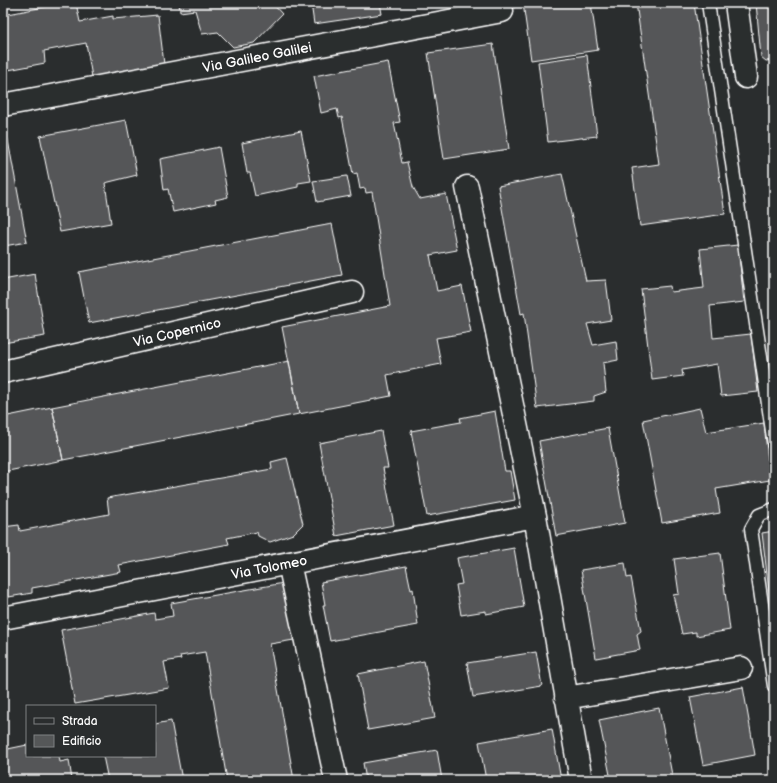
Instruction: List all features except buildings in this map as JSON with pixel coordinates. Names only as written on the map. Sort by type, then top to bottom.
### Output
[{"type":"street","name":"Via Galileo Galilei","points":[[3,105],[502,11],[501,3]]},
{"type":"street","points":[[736,3],[746,77]]},
{"type":"street","points":[[468,187],[535,516],[581,780]]},
{"type":"street","name":"Via Copernico","points":[[3,372],[352,292]]},
{"type":"street","name":"Via Tolomeo","points":[[3,618],[535,516]]},
{"type":"street","points":[[289,563],[336,780]]},
{"type":"street","points":[[566,698],[741,668]]},
{"type":"lane","points":[[708,3],[774,444]]},
{"type":"lane","points":[[774,508],[759,515],[752,529],[774,686]]}]
